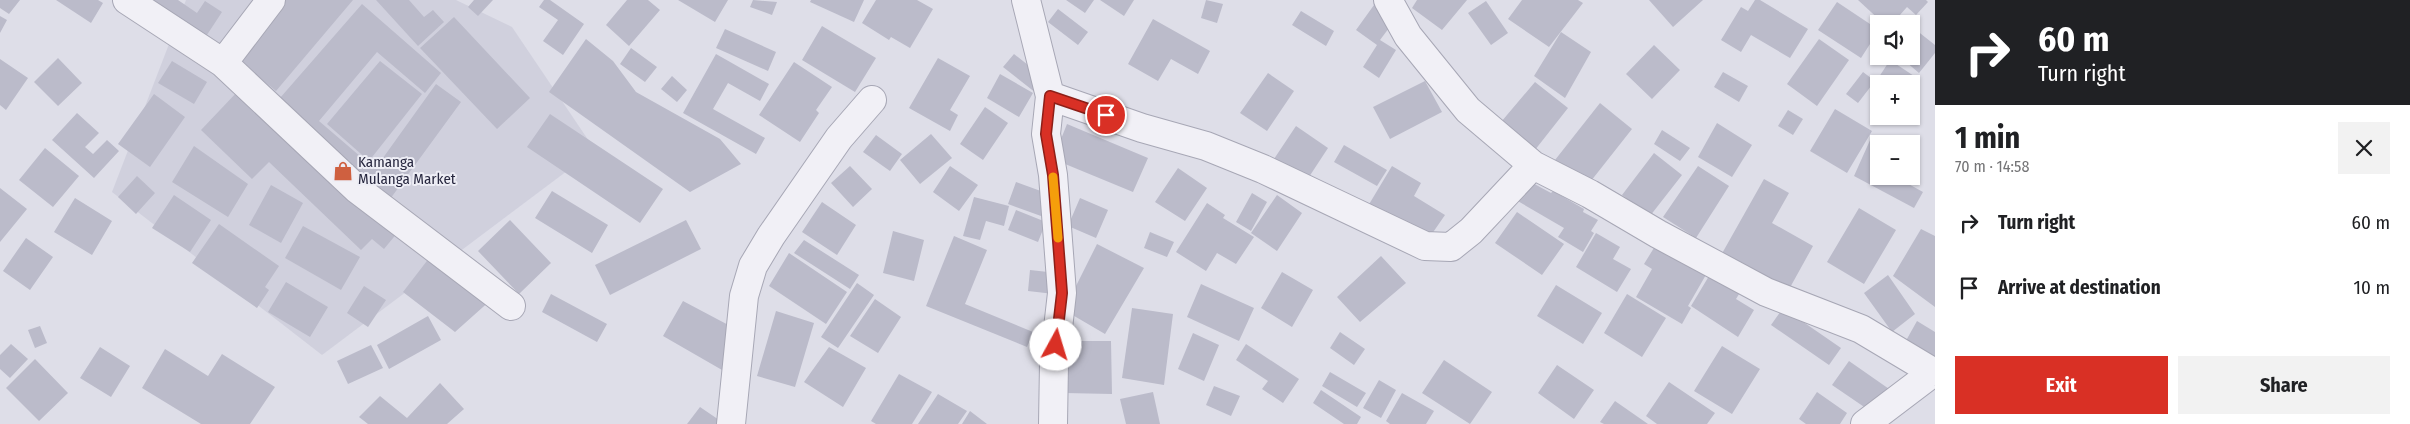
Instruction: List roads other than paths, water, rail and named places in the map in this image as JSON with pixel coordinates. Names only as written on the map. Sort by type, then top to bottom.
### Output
[{"type":"street","points":[[127,0],[223,63],[357,190],[511,306]]},
{"type":"street","points":[[223,63],[271,0]]},
{"type":"street","points":[[1026,0],[1050,96],[1046,134],[1053,175],[1062,293],[1054,362],[1053,424]]},
{"type":"street","points":[[1388,0],[1408,36],[1468,110],[1533,165],[1590,194],[1658,234],[1766,292],[1861,328],[1934,371],[1865,424]]},
{"type":"street","points":[[1050,96],[1142,128],[1206,146],[1263,169],[1425,246],[1451,247],[1472,231],[1533,165]]},
{"type":"street","points":[[731,424],[744,296],[753,266],[771,236],[838,138],[872,100]]},
{"type":"place","name":"Kamanga Mulanga Market","points":[[343,171]]}]
